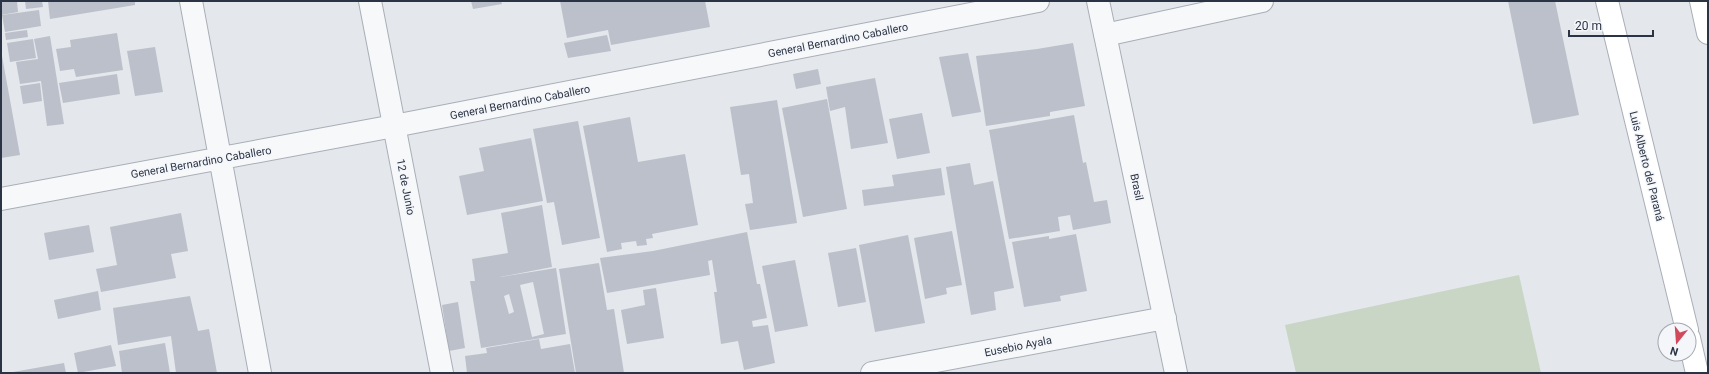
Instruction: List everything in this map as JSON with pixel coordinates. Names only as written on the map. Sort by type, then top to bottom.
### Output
[{"type":"main road","name":"Luis Alberto del Paraná","points":[[1607,1],[1685,322]]},
{"type":"main road","points":[[1701,1],[1708,33]]},
{"type":"main road","points":[[1695,362],[1698,373]]},
{"type":"street","points":[[191,1],[260,373]]},
{"type":"street","name":"12 de Junio","points":[[370,1],[442,373]]},
{"type":"street","name":"General Bernardino Caballero","points":[[1,199],[394,126],[1038,1]]},
{"type":"street","name":"Brasil","points":[[1098,1],[1176,373]]},
{"type":"street","points":[[1105,35],[1262,1]]},
{"type":"street","name":"Eusebio Ayala","points":[[872,373],[1164,318]]},
{"type":"green space","points":[[1519,275],[1541,373],[1296,373],[1285,325]]},
{"type":"building","points":[[1,1],[17,1],[18,12],[1,15]]},
{"type":"building","points":[[25,1],[42,1],[43,7],[26,9]]},
{"type":"building","points":[[48,1],[135,1],[135,5],[50,19]]},
{"type":"building","points":[[471,1],[501,1],[502,4],[473,9]]},
{"type":"building","points":[[560,1],[705,1],[710,27],[611,45],[608,30],[567,38]]},
{"type":"building","points":[[1508,1],[1555,1],[1579,115],[1533,124]]},
{"type":"building","points":[[39,10],[41,26],[5,32],[2,15]]},
{"type":"building","points":[[27,30],[28,37],[6,40],[5,33]]},
{"type":"building","points":[[117,33],[123,70],[76,77],[74,69],[60,71],[56,49],[71,47],[70,40]]},
{"type":"building","points":[[607,35],[611,51],[568,58],[564,43]]},
{"type":"building","points":[[50,36],[64,124],[47,126],[41,81],[20,84],[16,62],[38,59],[34,39]]},
{"type":"building","points":[[33,39],[36,58],[10,62],[7,43]]},
{"type":"building","points":[[1073,43],[1085,106],[1050,112],[1050,116],[986,126],[976,56]]},
{"type":"building","points":[[155,47],[163,92],[135,96],[127,51]]},
{"type":"building","points":[[968,53],[981,112],[952,117],[939,57]]},
{"type":"building","points":[[1,56],[20,155],[1,158]]},
{"type":"building","points":[[818,69],[821,84],[796,89],[793,74]]},
{"type":"building","points":[[117,74],[120,94],[63,103],[59,83]]},
{"type":"building","points":[[875,78],[888,143],[851,149],[845,107],[830,111],[826,87]]},
{"type":"building","points":[[40,83],[42,101],[23,104],[20,86]]},
{"type":"building","points":[[827,99],[847,209],[803,217],[782,108]]},
{"type":"building","points":[[777,100],[797,223],[750,230],[745,204],[753,203],[749,174],[741,175],[730,107]]},
{"type":"building","points":[[922,113],[930,153],[897,159],[889,119]]},
{"type":"building","points":[[1074,115],[1083,163],[1086,162],[1094,202],[1107,200],[1111,223],[1073,230],[1070,215],[1058,217],[1060,231],[1009,239],[989,130]]},
{"type":"building","points":[[630,117],[638,162],[685,154],[698,225],[652,234],[653,238],[646,239],[647,245],[637,246],[636,241],[621,243],[622,249],[607,252],[583,126]]},
{"type":"building","points":[[578,121],[600,238],[562,245],[554,202],[547,203],[533,129]]},
{"type":"building","points":[[531,138],[543,201],[467,215],[459,176],[484,171],[479,148]]},
{"type":"building","points":[[970,163],[974,185],[993,181],[1014,288],[994,292],[996,310],[971,315],[946,167]]},
{"type":"building","points":[[941,168],[945,195],[864,206],[862,190],[894,186],[892,175]]},
{"type":"building","points":[[542,205],[552,267],[500,277],[556,268],[566,334],[481,348],[470,281],[475,281],[472,259],[508,253],[501,213]],"holes":[[[533,282],[544,334],[532,337],[520,285]],[[509,294],[514,312],[509,314],[504,296]]]},
{"type":"building","points":[[181,213],[188,251],[171,254],[176,278],[101,292],[96,269],[117,265],[110,227]]},
{"type":"building","points":[[89,225],[94,252],[49,260],[44,233]]},
{"type":"building","points":[[952,231],[962,285],[946,288],[947,294],[925,299],[914,238]]},
{"type":"building","points":[[747,232],[757,284],[760,284],[767,318],[752,321],[753,327],[768,325],[775,363],[744,370],[738,341],[721,344],[714,292],[717,292],[712,260],[708,261],[710,275],[607,293],[600,258],[653,251]]},
{"type":"building","points":[[1076,234],[1087,291],[1060,296],[1061,301],[1024,307],[1012,242],[1049,236],[1049,239]]},
{"type":"building","points":[[908,235],[925,323],[875,332],[859,245]]},
{"type":"building","points":[[856,248],[866,302],[838,307],[828,253]]},
{"type":"building","points":[[795,260],[808,326],[775,332],[762,266]]},
{"type":"building","points":[[599,263],[607,310],[614,309],[624,373],[576,373],[559,269]]},
{"type":"building","points":[[656,288],[664,338],[627,344],[621,310],[645,305],[643,290]]},
{"type":"building","points":[[98,291],[101,310],[58,319],[54,300]]},
{"type":"building","points":[[190,296],[198,331],[209,329],[217,373],[176,373],[171,336],[118,345],[113,308]]},
{"type":"building","points":[[458,302],[465,348],[449,351],[442,305]]},
{"type":"building","points":[[539,339],[541,349],[570,344],[575,373],[467,373],[465,356],[487,353],[486,348]]},
{"type":"building","points":[[165,343],[170,373],[122,373],[119,351]]},
{"type":"building","points":[[111,345],[116,366],[78,373],[74,353]]},
{"type":"building","points":[[64,363],[66,373],[13,373],[13,372]]}]
